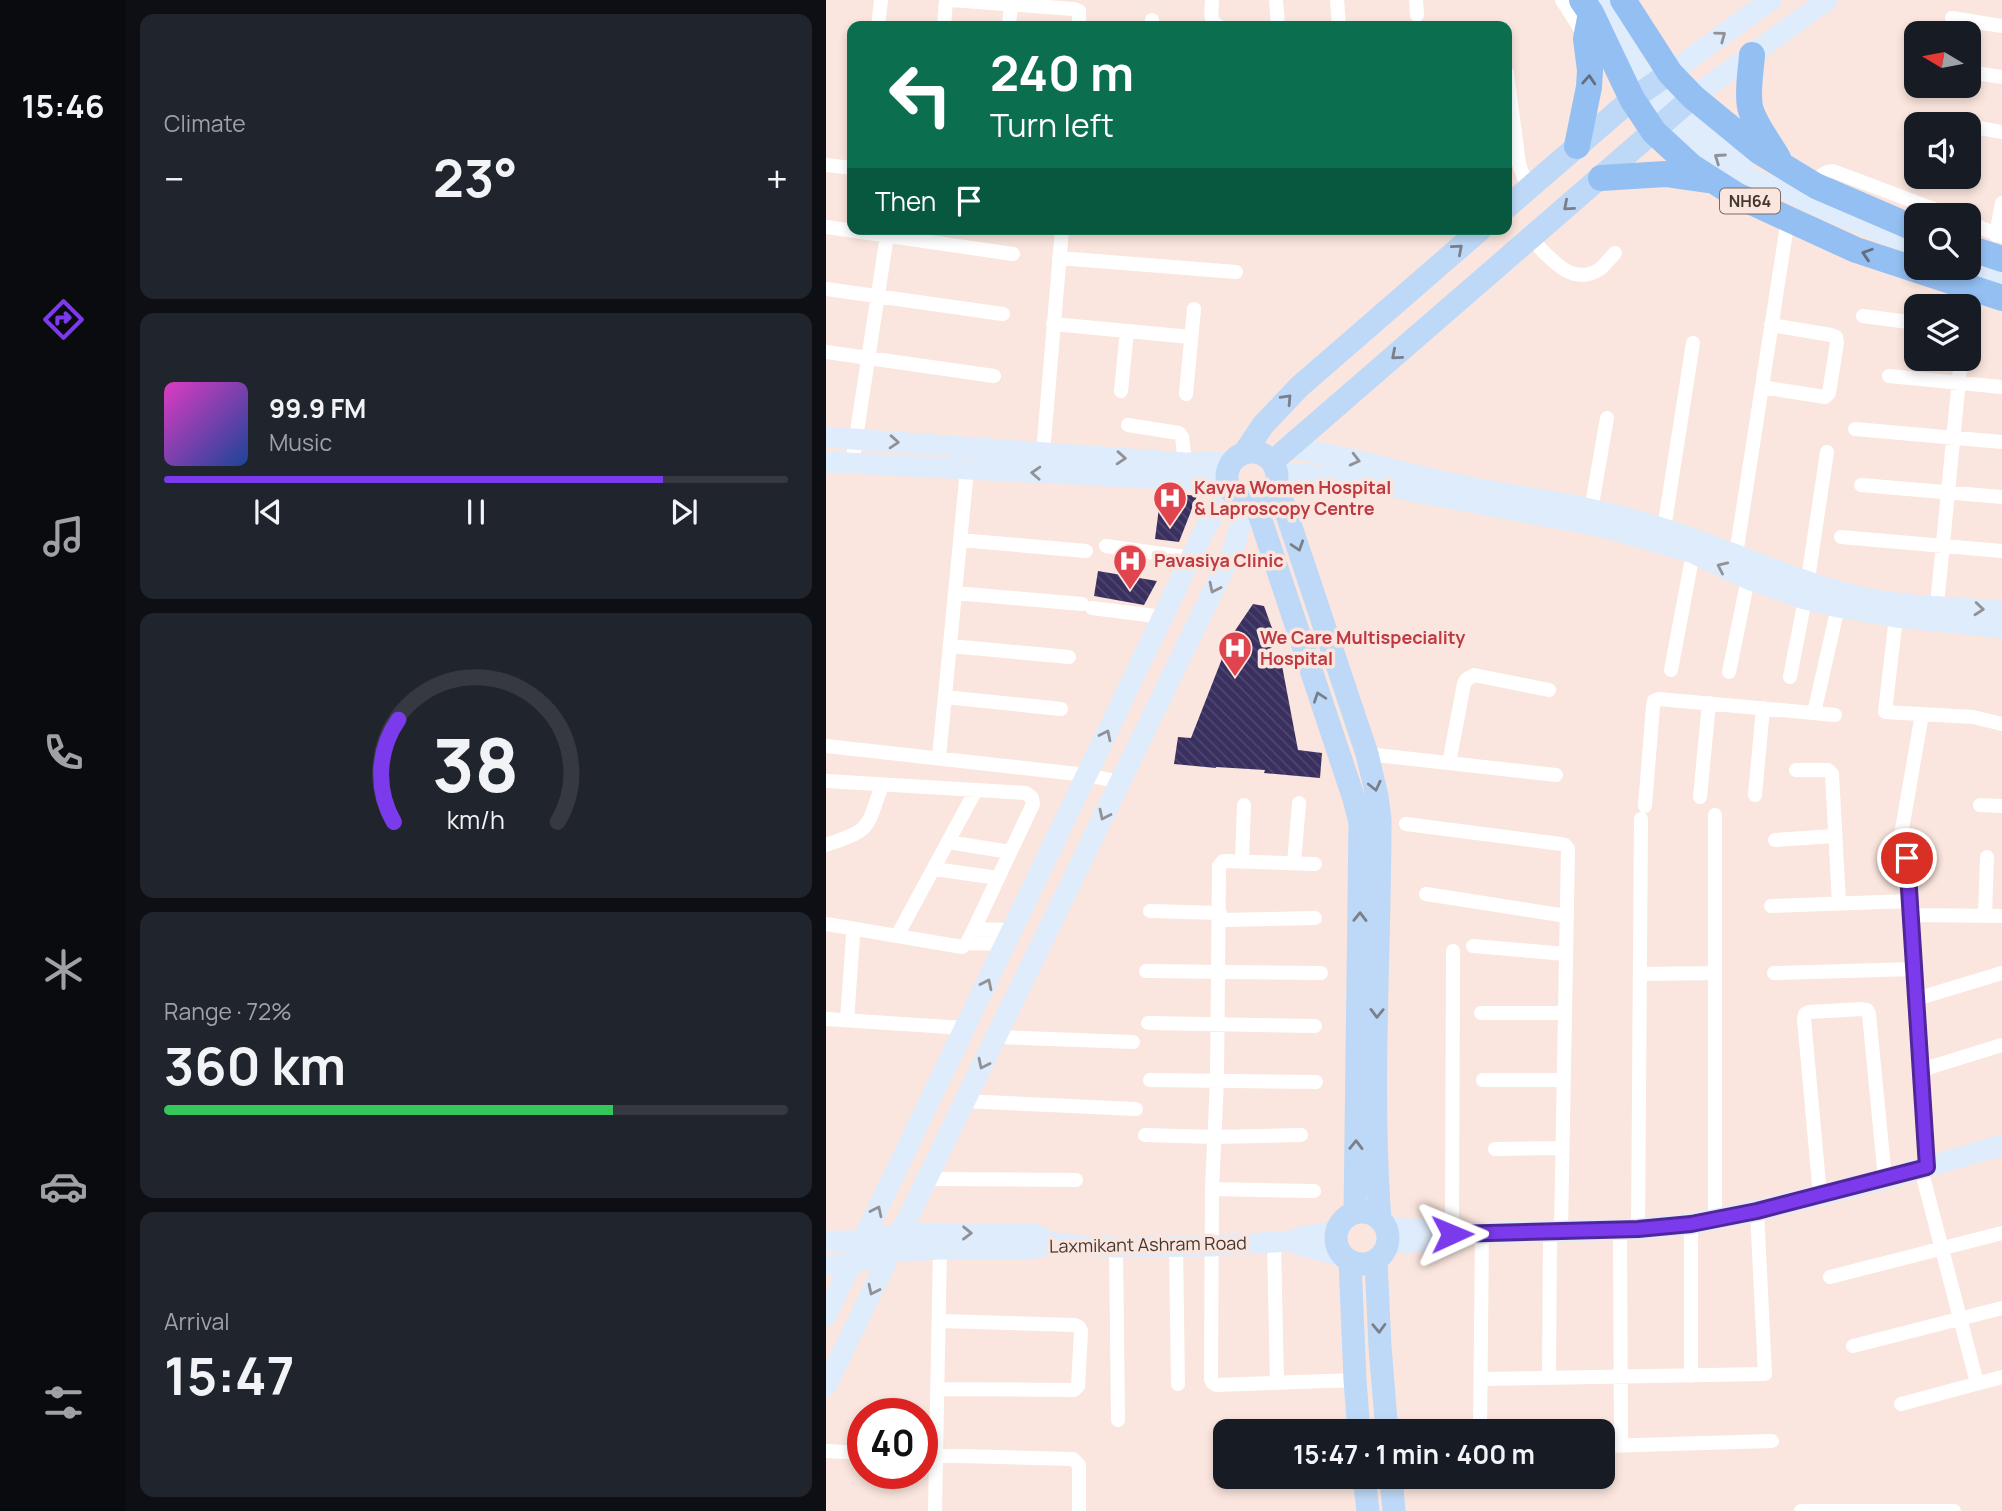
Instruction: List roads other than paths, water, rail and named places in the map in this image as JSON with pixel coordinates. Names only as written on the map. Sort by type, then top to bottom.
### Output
[{"type":"highway","name":"NH64","points":[[1623,0],[1648,83],[1674,114],[1760,152],[1781,176],[1816,186],[1904,224]]},
{"type":"highway","points":[[1577,146],[1589,87],[1586,39],[1591,4]]},
{"type":"highway","name":"NH64","points":[[1591,4],[1674,114],[1692,166],[1736,195],[1856,250],[1904,251]]},
{"type":"highway","points":[[1752,55],[1750,107],[1781,176]]},
{"type":"highway","points":[[1601,178],[1665,174],[1716,182]]},
{"type":"highway","name":"NH64","points":[[1981,257],[2002,298]]},
{"type":"main road","points":[[1512,203],[1648,83]]},
{"type":"main road","points":[[1239,482],[1269,495],[1278,466],[1674,114]]},
{"type":"main road","points":[[1355,1213],[1360,822],[1239,482],[1263,425],[1299,387],[1474,235]]},
{"type":"main road","points":[[1239,482],[1260,453],[1278,466],[1367,754],[1377,796],[1380,820],[1376,1028],[1377,1175],[1382,1238],[1380,1347],[1386,1419]]},
{"type":"main road","points":[[1364,1212],[1373,1215],[1382,1238],[1368,1264],[1359,1264],[1347,1259],[1338,1249],[1337,1231],[1347,1217],[1364,1212]]},
{"type":"main road","points":[[1347,1259],[1358,1419]]},
{"type":"main road","points":[[1365,1489],[1368,1511]]},
{"type":"main road","points":[[1392,1489],[1394,1511]]},
{"type":"street","points":[[879,21],[881,0]]},
{"type":"street","points":[[945,21],[949,0],[1074,9],[1079,11],[1080,21]]},
{"type":"street","points":[[1212,0],[1213,21]]},
{"type":"street","points":[[1276,0],[1278,21]]},
{"type":"street","points":[[1337,0],[1339,21]]},
{"type":"street","points":[[1562,0],[1586,39]]},
{"type":"street","points":[[1648,83],[1771,0]]},
{"type":"street","points":[[1674,114],[1827,0]]},
{"type":"street","points":[[1009,21],[1011,5]]},
{"type":"street","points":[[1952,18],[2002,26]]},
{"type":"street","points":[[1981,74],[2002,77]]},
{"type":"street","points":[[1512,111],[1519,164],[1528,189]]},
{"type":"street","points":[[1981,128],[2002,132]]},
{"type":"street","points":[[826,165],[847,167]]},
{"type":"street","points":[[1816,186],[1821,175],[1833,171],[1918,203]]},
{"type":"street","points":[[1781,176],[1824,209],[1904,241]]},
{"type":"street","points":[[1981,249],[2002,203]]},
{"type":"street","points":[[1736,554],[1788,219]]},
{"type":"street","points":[[826,227],[847,229]]},
{"type":"street","points":[[852,464],[888,235]]},
{"type":"street","points":[[905,235],[1013,254]]},
{"type":"street","points":[[1042,453],[1061,235]]},
{"type":"street","points":[[1531,239],[1570,274],[1582,275],[1599,269],[1615,253]]},
{"type":"street","points":[[1981,255],[2002,275]]},
{"type":"street","points":[[1059,258],[1236,272]]},
{"type":"street","points":[[826,289],[1003,314]]},
{"type":"street","points":[[1186,394],[1194,309]]},
{"type":"street","points":[[1863,316],[1904,321]]},
{"type":"street","points":[[1054,324],[1191,337]]},
{"type":"street","points":[[1762,387],[1825,397],[1829,393],[1833,368],[1836,337],[1771,325]]},
{"type":"street","points":[[1121,391],[1127,331]]},
{"type":"street","points":[[1663,536],[1693,343]]},
{"type":"street","points":[[826,352],[994,376]]},
{"type":"street","points":[[1936,613],[1960,371]]},
{"type":"street","points":[[1889,376],[2002,387]]},
{"type":"street","points":[[1590,516],[1607,418]]},
{"type":"street","points":[[1128,425],[1179,433],[1185,463]]},
{"type":"street","points":[[1855,429],[2002,442]]},
{"type":"street","points":[[826,437],[1185,463],[1239,482]]},
{"type":"street","points":[[1790,677],[1827,452]]},
{"type":"street","points":[[1278,466],[1324,453],[1590,516],[1736,554],[1838,607],[1896,617],[2002,611]]},
{"type":"street","points":[[826,462],[1239,482]]},
{"type":"street","points":[[939,757],[967,470]]},
{"type":"street","points":[[826,1317],[1204,531],[1239,482]]},
{"type":"street","points":[[826,1386],[1233,550],[1239,482]]},
{"type":"street","points":[[1861,485],[2002,497]]},
{"type":"street","points":[[1663,536],[1748,579],[1806,591],[1899,602],[2002,628]]},
{"type":"street","points":[[1841,537],[2002,551]]},
{"type":"street","points":[[960,540],[1086,551]]},
{"type":"street","points":[[1106,546],[1191,558]]},
{"type":"street","points":[[1671,670],[1693,553]]},
{"type":"street","points":[[1729,672],[1748,579]]},
{"type":"street","points":[[955,593],[1087,606],[1163,617]]},
{"type":"street","points":[[1814,713],[1838,607]]},
{"type":"street","points":[[1896,617],[1885,712],[1973,717],[2002,724]]},
{"type":"street","points":[[950,646],[1069,657]]},
{"type":"street","points":[[1449,763],[1464,684],[1470,677],[1474,675],[1549,690]]},
{"type":"street","points":[[945,698],[1061,709]]},
{"type":"street","points":[[1621,1445],[1621,1377],[1640,974],[1643,813],[1654,701],[1659,699],[1835,715]]},
{"type":"street","points":[[1700,797],[1709,704]]},
{"type":"street","points":[[1755,795],[1763,708]]},
{"type":"street","points":[[1900,841],[1922,714]]},
{"type":"street","points":[[826,746],[1087,775],[1120,782]]},
{"type":"street","points":[[1367,754],[1556,775]]},
{"type":"street","points":[[1796,769],[1831,771],[1839,903]]},
{"type":"street","points":[[826,924],[962,947],[974,929],[1032,804],[1032,798],[1026,793],[827,783]]},
{"type":"street","points":[[826,845],[849,838],[865,828],[882,785]]},
{"type":"street","points":[[897,936],[976,790]]},
{"type":"street","points":[[1294,863],[1299,803]]},
{"type":"street","points":[[1242,862],[1244,805]]},
{"type":"street","points":[[1980,805],[2002,806]]},
{"type":"street","points":[[1715,1220],[1716,815]]},
{"type":"street","points":[[1406,824],[1565,845],[1568,849],[1562,1148],[1555,1231],[1549,1378]]},
{"type":"street","points":[[1775,839],[1835,835]]},
{"type":"street","points":[[948,842],[1010,852]]},
{"type":"street","points":[[1985,915],[1987,857]]},
{"type":"street","points":[[1907,858],[1924,1168],[1977,1383]]},
{"type":"street","points":[[1315,864],[1220,863],[1217,1080],[1212,1189],[1212,1382],[1216,1385],[1354,1380]]},
{"type":"street","points":[[934,869],[998,878]]},
{"type":"street","points":[[1426,894],[1567,916]]},
{"type":"street","points":[[1772,906],[1839,903],[2002,916]]},
{"type":"street","points":[[1150,911],[1315,918]]},
{"type":"street","points":[[974,929],[1009,937]]},
{"type":"street","points":[[847,1020],[853,936]]},
{"type":"street","points":[[967,943],[1009,937]]},
{"type":"street","points":[[1473,946],[1566,954]]},
{"type":"street","points":[[1448,1234],[1453,951]]},
{"type":"street","points":[[1774,973],[1914,969]]},
{"type":"street","points":[[1146,971],[1321,973]]},
{"type":"street","points":[[1640,974],[1715,973]]},
{"type":"street","points":[[1916,999],[2002,973]]},
{"type":"street","points":[[1820,1195],[1804,1019],[1809,1012],[1862,1009],[1869,1014],[1885,1179]]},
{"type":"street","points":[[1481,1013],[1565,1013]]},
{"type":"street","points":[[826,1018],[965,1028]]},
{"type":"street","points":[[1148,1023],[1315,1026]]},
{"type":"street","points":[[996,1037],[1133,1042]]},
{"type":"street","points":[[1920,1070],[2002,1045]]},
{"type":"street","points":[[1150,1080],[1316,1082]]},
{"type":"street","points":[[1483,1080],[1564,1080]]},
{"type":"street","points":[[964,1101],[1136,1109]]},
{"type":"street","points":[[1145,1135],[1301,1135]]},
{"type":"street","points":[[1382,1238],[1435,1230],[1448,1234],[1482,1234],[1691,1224],[1757,1211],[1885,1179],[2002,1144]]},
{"type":"street","points":[[1495,1149],[1562,1148]]},
{"type":"street","points":[[927,1179],[1076,1180]]},
{"type":"street","points":[[1212,1189],[1314,1191]]},
{"type":"street","points":[[1481,1379],[1762,1375],[1766,1372],[1757,1211]]},
{"type":"street","points":[[1691,1224],[1692,1376]]},
{"type":"street","points":[[1277,1383],[1282,1242],[1337,1231]]},
{"type":"street","points":[[826,1241],[863,1241],[901,1233],[1035,1234],[1053,1244]]},
{"type":"street","points":[[1830,1277],[2002,1233]]},
{"type":"street","points":[[1480,1419],[1482,1234]]},
{"type":"street","name":"Laxmikant Ashram Road","points":[[826,1265],[851,1264],[891,1252],[1030,1249],[1053,1244],[1176,1247],[1282,1242],[1347,1259]]},
{"type":"street","points":[[1116,1247],[1118,1420]]},
{"type":"street","points":[[1176,1247],[1178,1384]]},
{"type":"street","points":[[936,1398],[940,1250]]},
{"type":"street","points":[[1853,1346],[2002,1308]]},
{"type":"street","points":[[937,1389],[1074,1391],[1079,1387],[1081,1331],[1075,1325],[939,1321]]},
{"type":"street","points":[[1900,1404],[2002,1377]]},
{"type":"street","points":[[1615,1445],[1772,1441]]},
{"type":"street","points":[[826,1451],[847,1452]]},
{"type":"street","points":[[938,1455],[1073,1460],[1079,1465],[1079,1511]]},
{"type":"street","points":[[932,1489],[934,1511]]},
{"type":"street","points":[[1801,1511],[1954,1511]]},
{"type":"place","name":"Kavya Women Hospital & Laproscopy Centre","points":[[1170,528]]},
{"type":"place","name":"Pavasiya Clinic","points":[[1130,591]]},
{"type":"place","name":"We Care Multispeciality Hospital","points":[[1235,678]]}]
